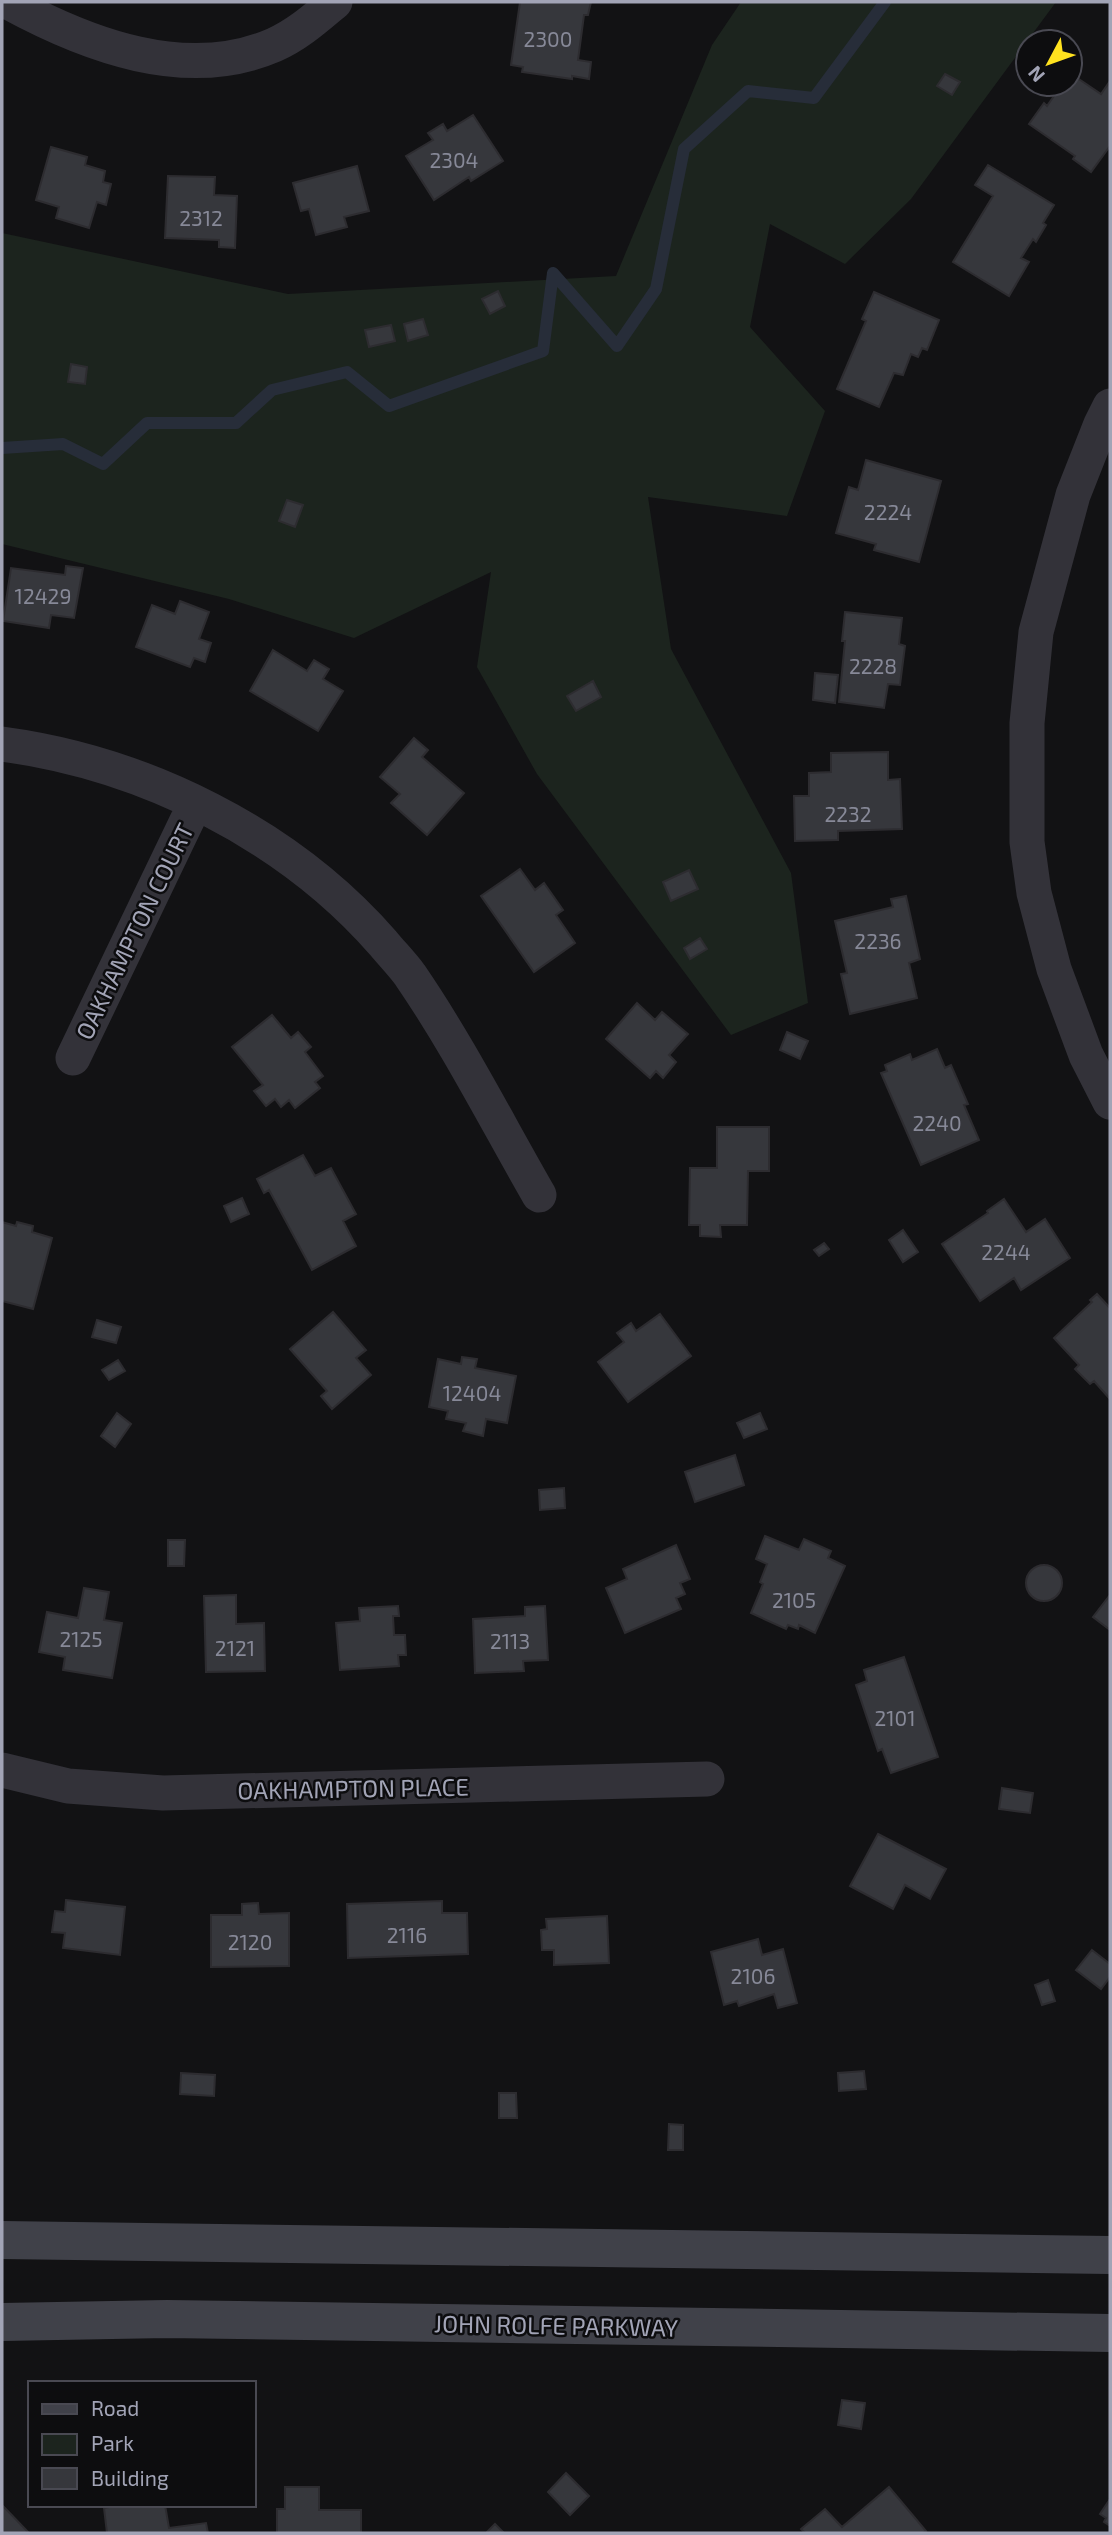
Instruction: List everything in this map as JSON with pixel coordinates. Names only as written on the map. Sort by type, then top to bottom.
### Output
[{"type":"main road","points":[[2,2240],[1110,2255]]},
{"type":"main road","name":"JOHN ROLFE PARKWAY","points":[[2,2322],[167,2319],[1110,2333]]},
{"type":"street","points":[[8,2],[66,32],[123,50],[170,59],[208,61],[230,60],[275,45],[306,27],[335,2]]},
{"type":"street","points":[[1110,407],[1073,495],[1036,632],[1027,723],[1027,842],[1034,893],[1054,969],[1086,1055],[1110,1102]]},
{"type":"street","points":[[2,744],[79,758],[154,785],[195,804],[276,849],[328,887],[410,974],[539,1195]]},
{"type":"street","name":"OAKHAMPTON COURT","points":[[73,1058],[195,804]]},
{"type":"street","name":"OAKHAMPTON PLACE","points":[[2,1770],[68,1786],[163,1793],[707,1779]]},
{"type":"green space","points":[[741,2],[1056,2],[1037,28],[1014,28],[1014,59],[911,199],[845,264],[770,224],[750,327],[825,411],[787,516],[648,497],[671,649],[791,873],[808,1003],[731,1035],[537,774],[477,667],[491,572],[354,638],[229,599],[2,544],[2,233],[288,294],[616,276],[712,45]]},
{"type":"building","points":[[520,2],[591,2],[588,15],[584,15],[578,60],[591,62],[589,79],[522,72],[523,67],[511,65]]},
{"type":"building","points":[[945,74],[960,82],[952,95],[937,86]]},
{"type":"building","points":[[1110,81],[1110,146],[1091,172],[1073,159],[1075,156],[1029,124],[1044,103],[1047,106],[1053,98],[1084,98],[1084,82],[1101,94]]},
{"type":"building","points":[[473,115],[503,161],[471,181],[469,177],[434,200],[406,156],[433,140],[428,133],[443,124],[447,131]]},
{"type":"building","points":[[51,147],[87,157],[85,165],[105,171],[103,182],[111,184],[106,205],[97,202],[89,228],[56,218],[59,207],[36,200]]},
{"type":"building","points":[[988,165],[1054,205],[1036,242],[1033,239],[1021,258],[1029,262],[1009,296],[953,262],[993,196],[975,185]]},
{"type":"building","points":[[357,166],[369,211],[344,217],[347,227],[316,235],[309,209],[301,211],[293,183]]},
{"type":"building","points":[[168,176],[215,177],[214,195],[237,196],[235,248],[219,247],[219,240],[165,238]]},
{"type":"building","points":[[498,291],[505,306],[490,314],[482,299]]},
{"type":"building","points":[[874,292],[939,320],[927,350],[922,348],[918,357],[911,354],[903,375],[894,373],[879,407],[837,389],[866,321],[862,319]]},
{"type":"building","points":[[423,319],[428,335],[408,341],[404,324]]},
{"type":"building","points":[[391,325],[395,341],[369,347],[365,330]]},
{"type":"building","points":[[71,364],[87,367],[85,384],[68,382]]},
{"type":"building","points":[[866,460],[941,481],[919,562],[874,550],[876,544],[836,533],[849,487],[858,490]]},
{"type":"building","points":[[287,500],[303,505],[295,527],[279,521]]},
{"type":"building","points":[[66,566],[83,568],[74,618],[51,615],[49,628],[3,621],[11,568],[65,575]]},
{"type":"building","points":[[180,601],[209,612],[199,639],[211,643],[205,662],[194,658],[190,667],[136,647],[152,605],[175,614]]},
{"type":"building","points":[[845,612],[902,618],[899,644],[905,646],[900,685],[888,684],[884,708],[839,702]]},
{"type":"building","points":[[273,650],[307,671],[314,660],[329,669],[323,679],[343,691],[318,731],[250,691]]},
{"type":"building","points":[[815,673],[838,675],[835,703],[813,700]]},
{"type":"building","points":[[593,681],[601,697],[576,711],[567,696]]},
{"type":"building","points":[[414,738],[428,750],[422,757],[464,793],[427,835],[391,803],[400,794],[380,777]]},
{"type":"building","points":[[888,752],[888,780],[900,779],[902,829],[838,831],[838,840],[795,841],[794,796],[809,796],[809,773],[831,772],[831,753]]},
{"type":"building","points":[[520,869],[535,890],[544,883],[563,910],[556,915],[575,943],[534,972],[481,896]]},
{"type":"building","points":[[689,870],[698,889],[671,901],[663,882]]},
{"type":"building","points":[[906,896],[920,959],[909,963],[917,998],[850,1014],[841,974],[847,973],[835,921],[893,907],[891,899]]},
{"type":"building","points":[[700,938],[707,949],[690,959],[684,948]]},
{"type":"building","points":[[637,1003],[655,1020],[662,1012],[688,1034],[669,1055],[676,1062],[663,1078],[656,1071],[650,1078],[606,1039]]},
{"type":"building","points":[[272,1015],[291,1038],[298,1032],[311,1047],[305,1052],[323,1076],[315,1082],[320,1088],[295,1108],[289,1100],[281,1107],[275,1099],[266,1106],[254,1091],[263,1085],[232,1047]]},
{"type":"building","points":[[787,1032],[808,1041],[800,1059],[780,1050]]},
{"type":"building","points":[[937,1049],[945,1068],[951,1065],[968,1104],[964,1105],[979,1140],[921,1165],[881,1073],[887,1071],[885,1065],[910,1054],[912,1060]]},
{"type":"building","points":[[717,1127],[769,1127],[769,1171],[748,1171],[747,1225],[720,1225],[721,1237],[700,1236],[700,1225],[689,1225],[690,1168],[717,1168]]},
{"type":"building","points":[[303,1155],[315,1176],[331,1168],[356,1214],[343,1221],[356,1246],[312,1270],[269,1190],[264,1193],[257,1179]]},
{"type":"building","points":[[242,1198],[249,1214],[231,1222],[224,1206]]},
{"type":"building","points":[[1004,1199],[1026,1232],[1045,1219],[1070,1258],[1021,1290],[1014,1278],[980,1301],[942,1244]]},
{"type":"building","points":[[2,1222],[16,1226],[17,1222],[33,1226],[32,1232],[52,1238],[33,1309],[2,1301]]},
{"type":"building","points":[[903,1230],[918,1252],[903,1262],[889,1240]]},
{"type":"building","points":[[824,1243],[829,1249],[819,1256],[814,1250]]},
{"type":"building","points":[[1097,1294],[1110,1308],[1110,1399],[1094,1381],[1090,1384],[1075,1369],[1079,1365],[1054,1338]]},
{"type":"building","points":[[333,1312],[366,1350],[356,1358],[371,1375],[332,1409],[321,1396],[327,1391],[290,1349]]},
{"type":"building","points":[[660,1314],[691,1356],[628,1402],[598,1362],[624,1342],[617,1333],[631,1323],[636,1331]]},
{"type":"building","points":[[97,1320],[121,1327],[116,1343],[92,1337]]},
{"type":"building","points":[[462,1357],[477,1359],[475,1368],[516,1376],[507,1423],[486,1419],[483,1436],[463,1431],[466,1423],[446,1419],[448,1411],[429,1407],[438,1359],[461,1364]]},
{"type":"building","points":[[118,1360],[125,1371],[109,1380],[102,1370]]},
{"type":"building","points":[[117,1413],[131,1424],[115,1447],[101,1436]]},
{"type":"building","points":[[760,1413],[767,1429],[744,1438],[737,1423]]},
{"type":"building","points":[[735,1455],[744,1485],[695,1502],[685,1472]]},
{"type":"building","points":[[564,1488],[565,1508],[540,1510],[539,1490]]},
{"type":"building","points":[[765,1536],[799,1550],[804,1539],[831,1551],[828,1558],[845,1566],[815,1633],[799,1625],[798,1629],[788,1625],[786,1629],[751,1613],[763,1584],[760,1582],[767,1564],[756,1559]]},
{"type":"building","points":[[168,1540],[185,1540],[184,1566],[168,1566]]},
{"type":"building","points":[[676,1545],[690,1579],[680,1583],[685,1594],[676,1598],[681,1609],[625,1633],[606,1588],[627,1579],[623,1569]]},
{"type":"building","points":[[1044,1565],[1057,1570],[1062,1583],[1057,1596],[1044,1601],[1031,1596],[1026,1583],[1031,1570]]},
{"type":"building","points":[[84,1588],[109,1592],[104,1620],[122,1623],[112,1678],[63,1670],[65,1657],[39,1652],[47,1612],[78,1618]]},
{"type":"building","points":[[236,1595],[236,1624],[264,1623],[265,1671],[206,1672],[204,1596]]},
{"type":"building","points":[[1110,1595],[1110,1630],[1093,1617]]},
{"type":"building","points":[[398,1606],[399,1616],[393,1616],[394,1635],[405,1635],[406,1655],[398,1655],[399,1666],[340,1670],[336,1623],[360,1621],[359,1608]]},
{"type":"building","points":[[545,1606],[548,1660],[523,1661],[524,1671],[475,1673],[473,1619],[525,1616],[525,1607]]},
{"type":"building","points":[[904,1657],[938,1757],[891,1773],[882,1749],[878,1751],[856,1685],[867,1681],[864,1670]]},
{"type":"building","points":[[1002,1788],[1033,1793],[1030,1813],[999,1809]]},
{"type":"building","points":[[878,1834],[946,1869],[930,1899],[905,1885],[893,1909],[850,1886]]},
{"type":"building","points":[[66,1900],[125,1907],[120,1955],[63,1948],[65,1933],[52,1932],[55,1911],[65,1912]]},
{"type":"building","points":[[442,1901],[442,1913],[467,1913],[468,1954],[348,1958],[347,1904]]},
{"type":"building","points":[[258,1903],[259,1914],[289,1913],[289,1966],[211,1967],[211,1915],[242,1915],[242,1904]]},
{"type":"building","points":[[607,1916],[609,1963],[554,1965],[554,1950],[542,1950],[541,1930],[547,1929],[546,1919]]},
{"type":"building","points":[[758,1939],[762,1955],[783,1949],[797,2003],[778,2008],[774,1994],[739,2006],[737,2001],[724,2005],[711,1952]]},
{"type":"building","points":[[1092,1950],[1110,1964],[1110,1977],[1101,1989],[1076,1970]]},
{"type":"building","points":[[1048,1980],[1055,2001],[1042,2005],[1035,1985]]},
{"type":"building","points":[[864,2071],[866,2089],[839,2091],[838,2073]]},
{"type":"building","points":[[181,2073],[215,2075],[214,2096],[180,2094]]},
{"type":"building","points":[[499,2093],[516,2093],[517,2118],[499,2118]]},
{"type":"building","points":[[669,2124],[683,2125],[683,2150],[668,2150]]},
{"type":"building","points":[[842,2400],[865,2403],[861,2429],[838,2425]]},
{"type":"building","points":[[566,2473],[589,2496],[570,2515],[548,2492]]},
{"type":"building","points":[[285,2487],[319,2487],[319,2510],[361,2510],[361,2533],[277,2533],[277,2509],[285,2509]]},
{"type":"building","points":[[889,2487],[926,2531],[805,2533],[801,2529],[825,2509],[842,2527]]},
{"type":"building","points":[[1110,2499],[1110,2526],[1100,2514]]},
{"type":"building","points":[[2,2505],[29,2533],[2,2533]]},
{"type":"building","points":[[165,2507],[169,2528],[206,2523],[208,2533],[107,2533],[104,2508]]},
{"type":"building","points":[[495,2524],[504,2533],[486,2533]]},
{"type":"waterway","points":[[2,448],[63,444],[103,464],[147,423],[236,423],[272,390],[347,372],[389,406],[543,351],[553,273],[617,346],[656,289],[684,149],[748,91],[814,98],[885,2]]}]
